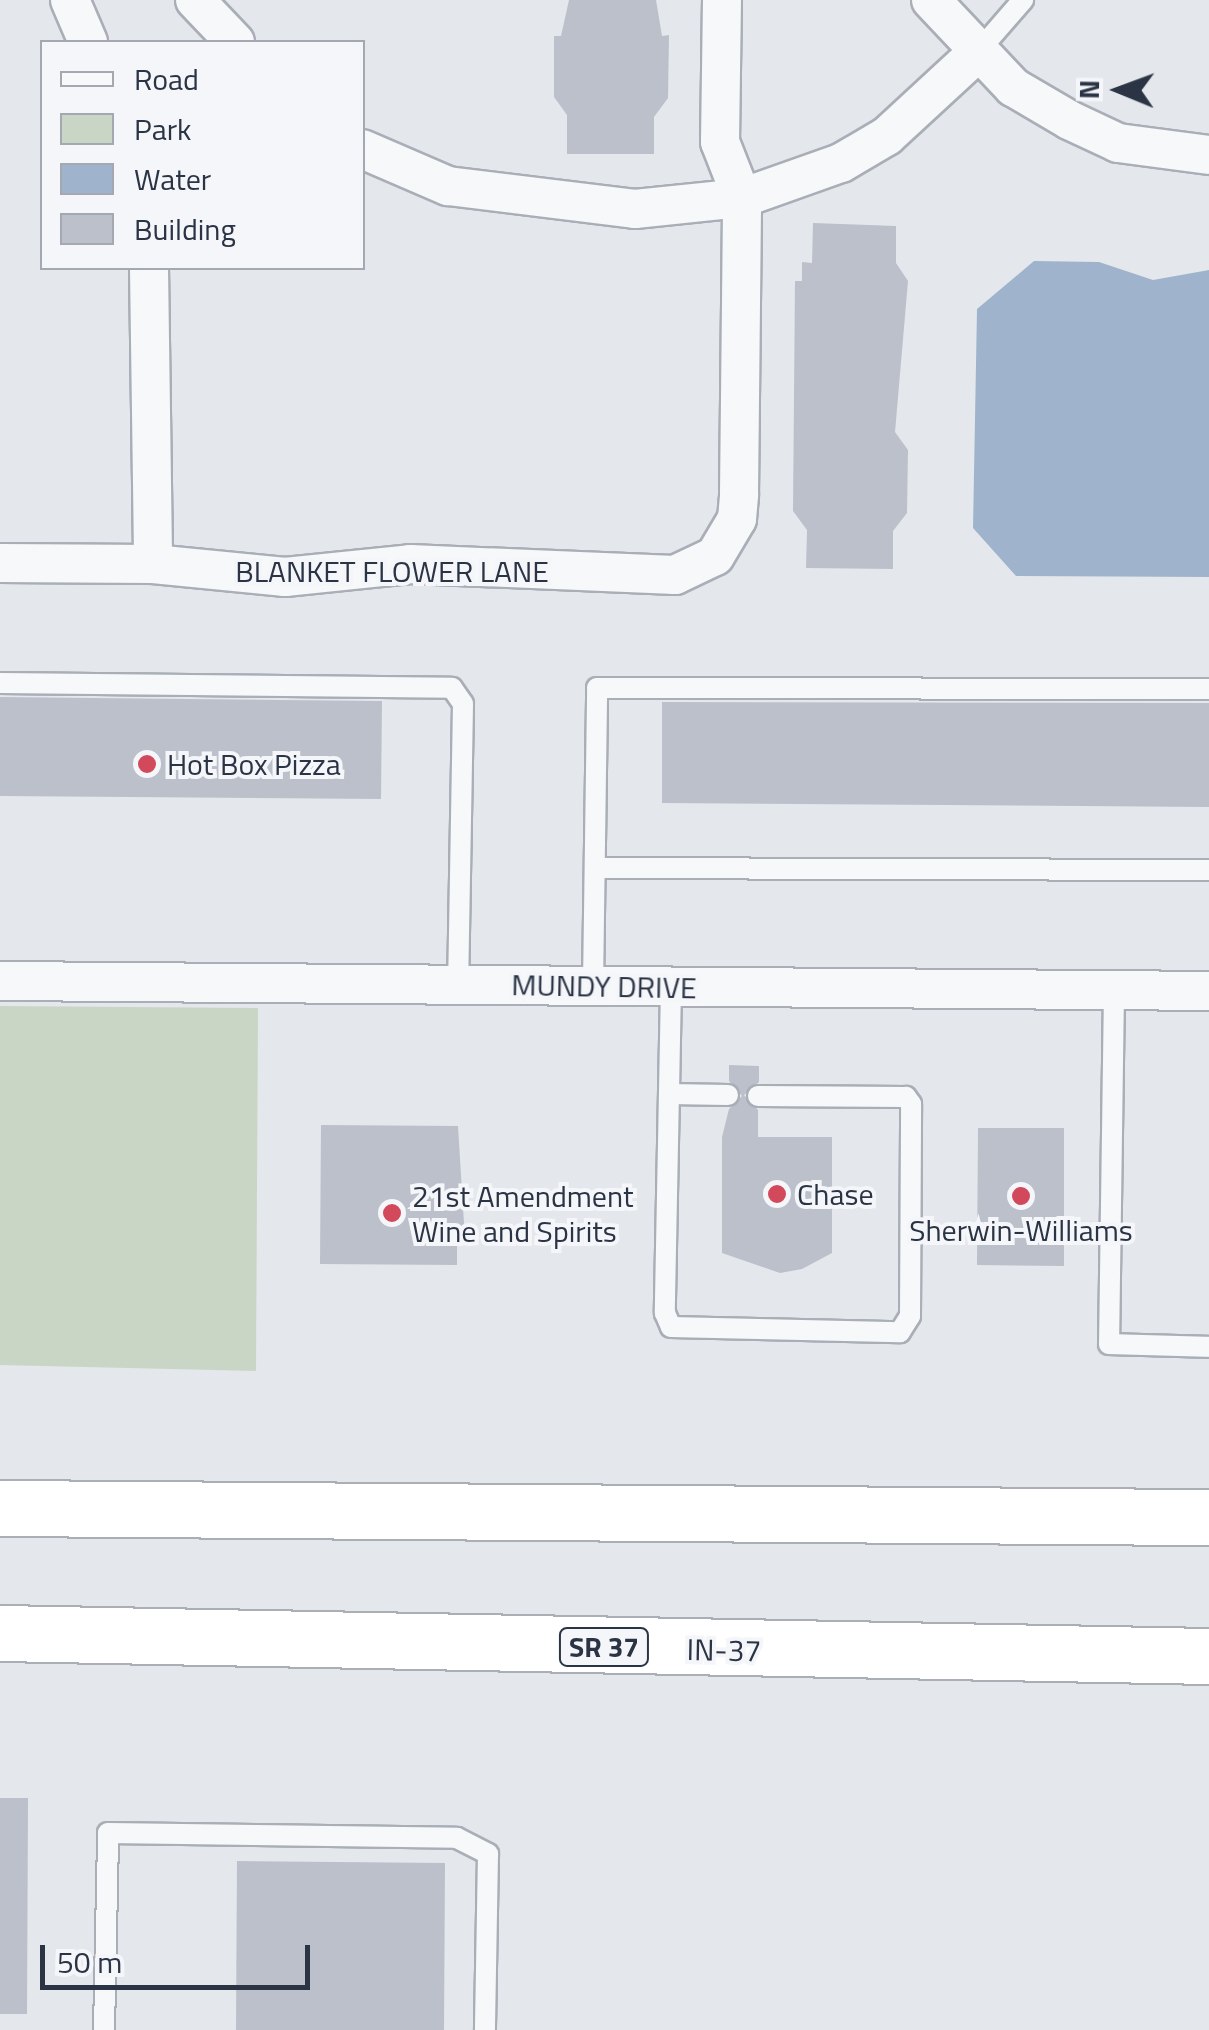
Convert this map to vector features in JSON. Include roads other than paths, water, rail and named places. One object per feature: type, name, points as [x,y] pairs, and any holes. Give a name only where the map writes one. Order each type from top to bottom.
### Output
[{"type":"highway","points":[[752,1514],[963,1481],[1209,1481]]},
{"type":"highway","points":[[0,1508],[1209,1517]]},
{"type":"highway","name":"IN-37","points":[[0,1634],[984,1656],[1209,1656]]},
{"type":"highway","points":[[984,1656],[1209,1681]]},
{"type":"street","points":[[70,0],[87,40]]},
{"type":"street","points":[[194,0],[233,40]]},
{"type":"street","points":[[722,0],[720,142],[742,198]]},
{"type":"street","points":[[932,0],[976,54],[1014,87],[1118,142],[1209,155]]},
{"type":"street","points":[[365,150],[448,186],[635,209],[742,198],[841,163],[887,136],[976,54]]},
{"type":"street","name":"BLANKET FLOWER LANE","points":[[0,563],[153,564],[285,577],[410,564],[676,575],[698,569],[736,519],[742,198]]},
{"type":"street","points":[[150,270],[153,564]]},
{"type":"street","name":"MUNDY DRIVE","points":[[0,981],[1209,991]]},
{"type":"lane","points":[[976,54],[1023,0]]},
{"type":"lane","points":[[0,682],[452,688],[463,704],[458,985]]},
{"type":"lane","points":[[593,986],[594,694],[605,685],[1209,689]]},
{"type":"lane","points":[[594,868],[1209,870]]},
{"type":"lane","points":[[671,987],[665,1312],[680,1331],[900,1332],[907,1325],[911,1104],[906,1097],[758,1096]]},
{"type":"lane","points":[[1114,990],[1109,1344],[1209,1346]]},
{"type":"lane","points":[[669,1094],[728,1096]]},
{"type":"lane","points":[[104,2030],[108,1833],[458,1838],[488,1854],[485,2030]]},
{"type":"water","points":[[1034,261],[1099,262],[1153,280],[1209,270],[1209,577],[1016,576],[973,528],[977,309]]},
{"type":"place","name":"Hot Box Pizza","points":[[147,764]]},
{"type":"place","name":"Chase","points":[[777,1194]]},
{"type":"place","name":"Sherwin-Williams","points":[[1021,1196]]},
{"type":"place","name":"21st Amendment Wine and Spirits","points":[[392,1213]]}]
